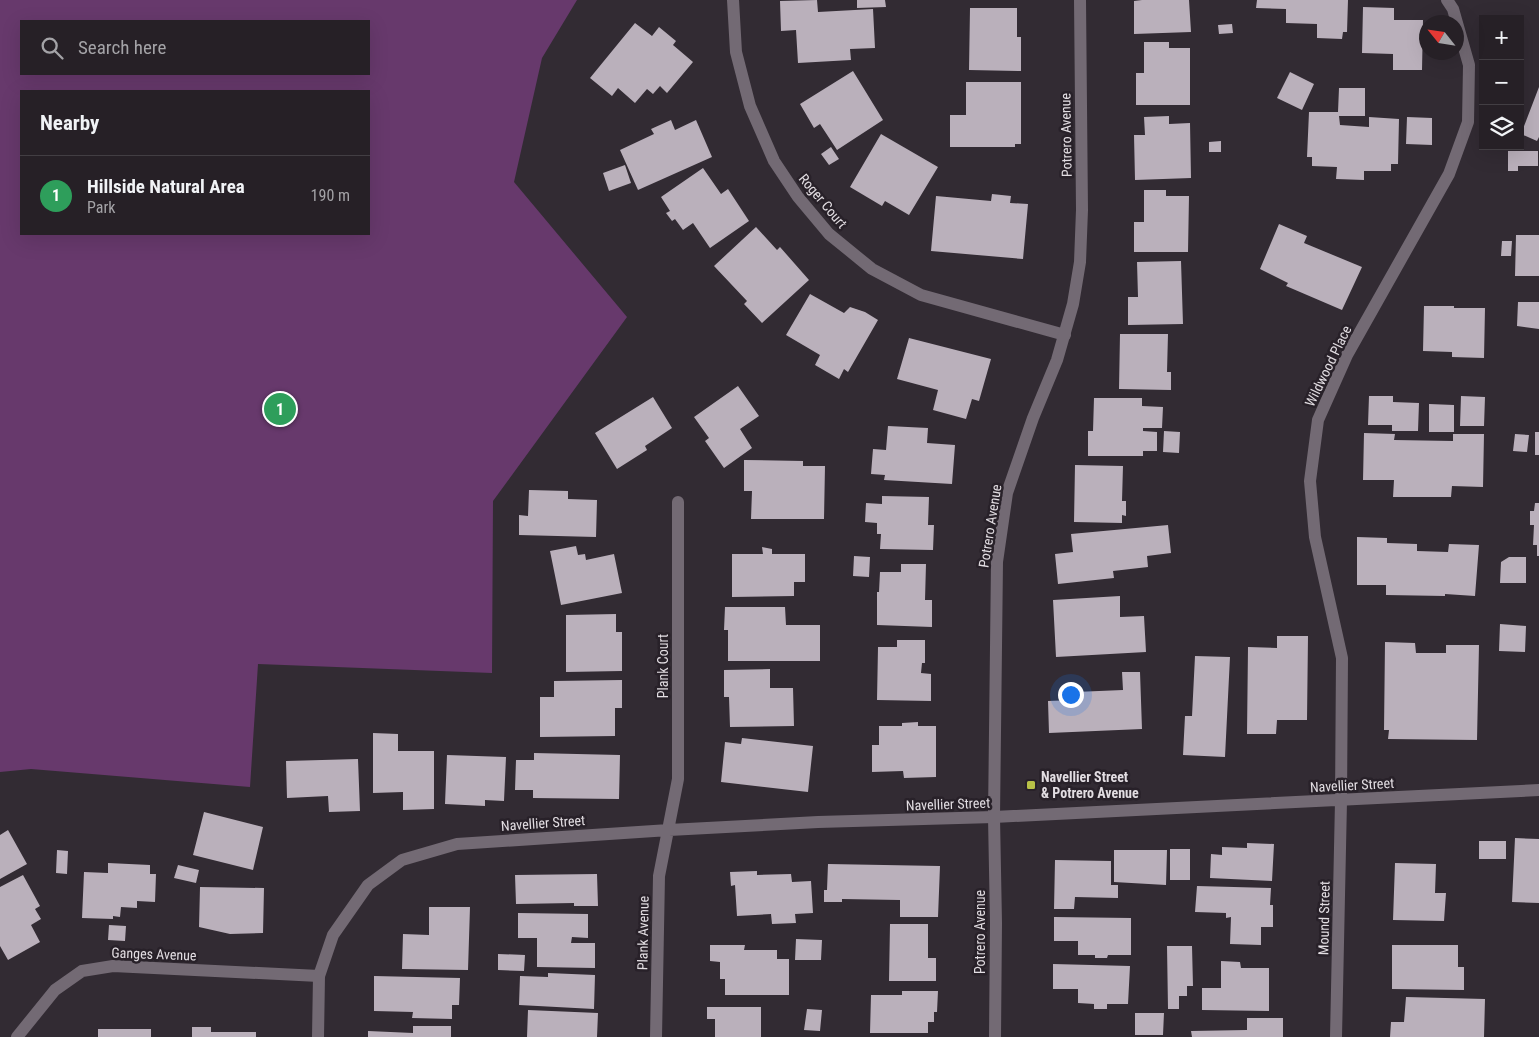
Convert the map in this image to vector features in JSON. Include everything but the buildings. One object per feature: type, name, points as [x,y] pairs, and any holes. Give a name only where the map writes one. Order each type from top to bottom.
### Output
[{"type":"street","name":"Roger Court","points":[[734,0],[736,52],[750,106],[774,161],[798,198],[829,234],[872,269],[921,295],[1065,335]]},
{"type":"street","name":"Potrero Avenue","points":[[995,1037],[996,923],[994,817],[997,562],[1007,493],[1033,418],[1057,360],[1074,304],[1082,219],[1080,0]]},
{"type":"street","name":"Wildwood Place","points":[[1341,801],[1342,658],[1315,537],[1310,481],[1318,420],[1347,355],[1449,174],[1468,122],[1470,65],[1453,9],[1447,0]]},
{"type":"street","name":"Plank Court","points":[[669,830],[678,779],[678,502]]},
{"type":"street","name":"Navellier Street","points":[[318,1037],[319,976],[333,935],[368,885],[402,860],[457,844],[818,822],[994,817],[1539,790]]},
{"type":"street","name":"Mound Street","points":[[1336,1037],[1341,801]]},
{"type":"street","name":"Plank Avenue","points":[[656,1037],[659,876],[669,830]]},
{"type":"street","name":"Ganges Avenue","points":[[17,1037],[55,990],[82,971],[113,966],[319,976]]},
{"type":"shaded area","points":[[0,0],[577,0],[542,58],[514,182],[627,317],[493,501],[492,673],[258,664],[250,787],[31,769],[0,772]]},
{"type":"place","name":"Hillside Natural Area","points":[[280,409]]},
{"type":"place","name":"Navellier Street & Potrero Avenue","points":[[1031,785]]}]
